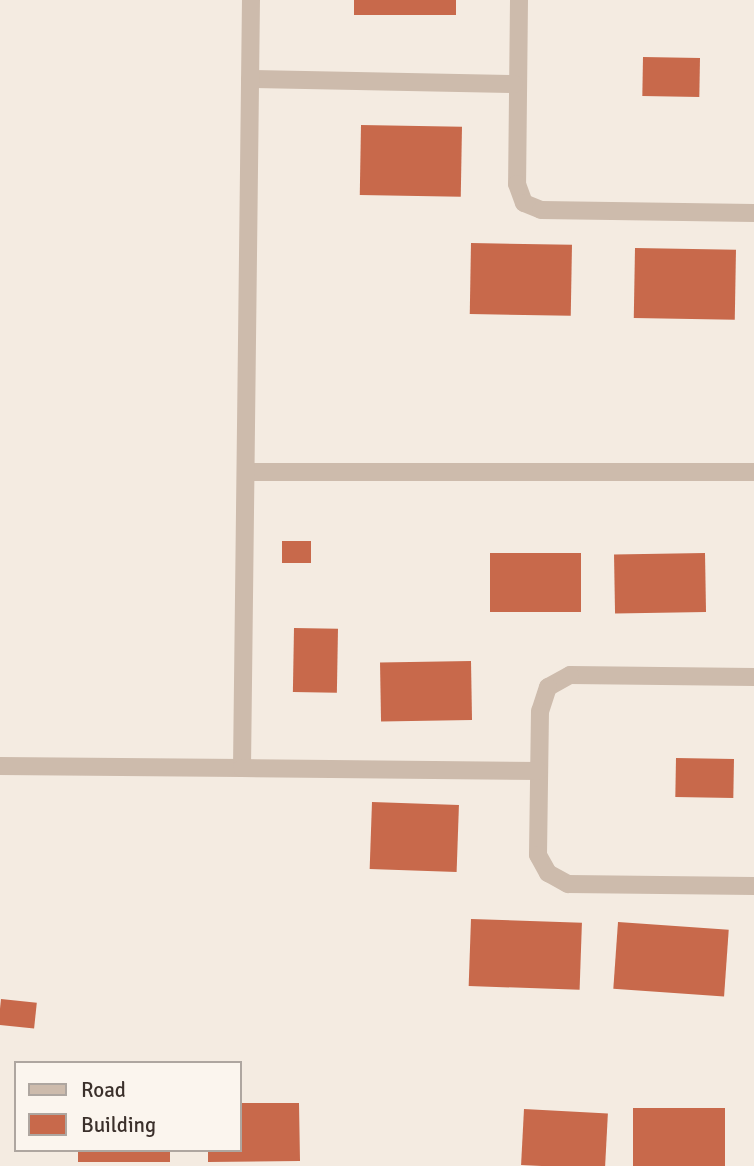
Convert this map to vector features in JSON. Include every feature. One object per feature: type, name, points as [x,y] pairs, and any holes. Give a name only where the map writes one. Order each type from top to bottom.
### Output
[{"type":"street","points":[[242,768],[251,0]]},
{"type":"street","points":[[519,0],[514,84],[517,184],[524,202],[541,210],[754,213]]},
{"type":"street","points":[[250,79],[514,84]]},
{"type":"street","points":[[247,472],[754,472]]},
{"type":"street","points":[[754,677],[570,675],[548,687],[540,711],[538,855],[548,873],[568,884],[754,886]]},
{"type":"street","points":[[0,766],[540,771]]},
{"type":"building","points":[[354,0],[456,0],[456,15],[354,15]]},
{"type":"building","points":[[643,57],[700,58],[699,97],[642,96]]},
{"type":"building","points":[[361,125],[462,127],[461,197],[360,195]]},
{"type":"building","points":[[471,243],[572,245],[571,316],[470,314]]},
{"type":"building","points":[[635,248],[736,250],[735,320],[634,318]]},
{"type":"building","points":[[282,541],[311,541],[311,563],[282,563]]},
{"type":"building","points":[[490,553],[581,553],[581,612],[490,612]]},
{"type":"building","points":[[705,553],[706,612],[615,614],[614,555]]},
{"type":"building","points":[[294,628],[338,629],[337,693],[293,692]]},
{"type":"building","points":[[471,661],[472,720],[381,722],[380,663]]},
{"type":"building","points":[[676,758],[734,759],[733,798],[675,797]]},
{"type":"building","points":[[372,802],[459,805],[457,872],[370,869]]},
{"type":"building","points":[[471,919],[582,923],[580,990],[469,986]]},
{"type":"building","points":[[618,922],[729,930],[724,997],[613,989]]},
{"type":"building","points":[[1,999],[37,1003],[34,1029],[0,1025]]},
{"type":"building","points":[[242,1103],[299,1103],[300,1161],[208,1162],[208,1152],[242,1152]]},
{"type":"building","points":[[633,1108],[725,1108],[725,1166],[633,1166]]},
{"type":"building","points":[[524,1109],[608,1113],[605,1166],[521,1165]]},
{"type":"building","points":[[78,1152],[170,1152],[170,1162],[78,1162]]}]
